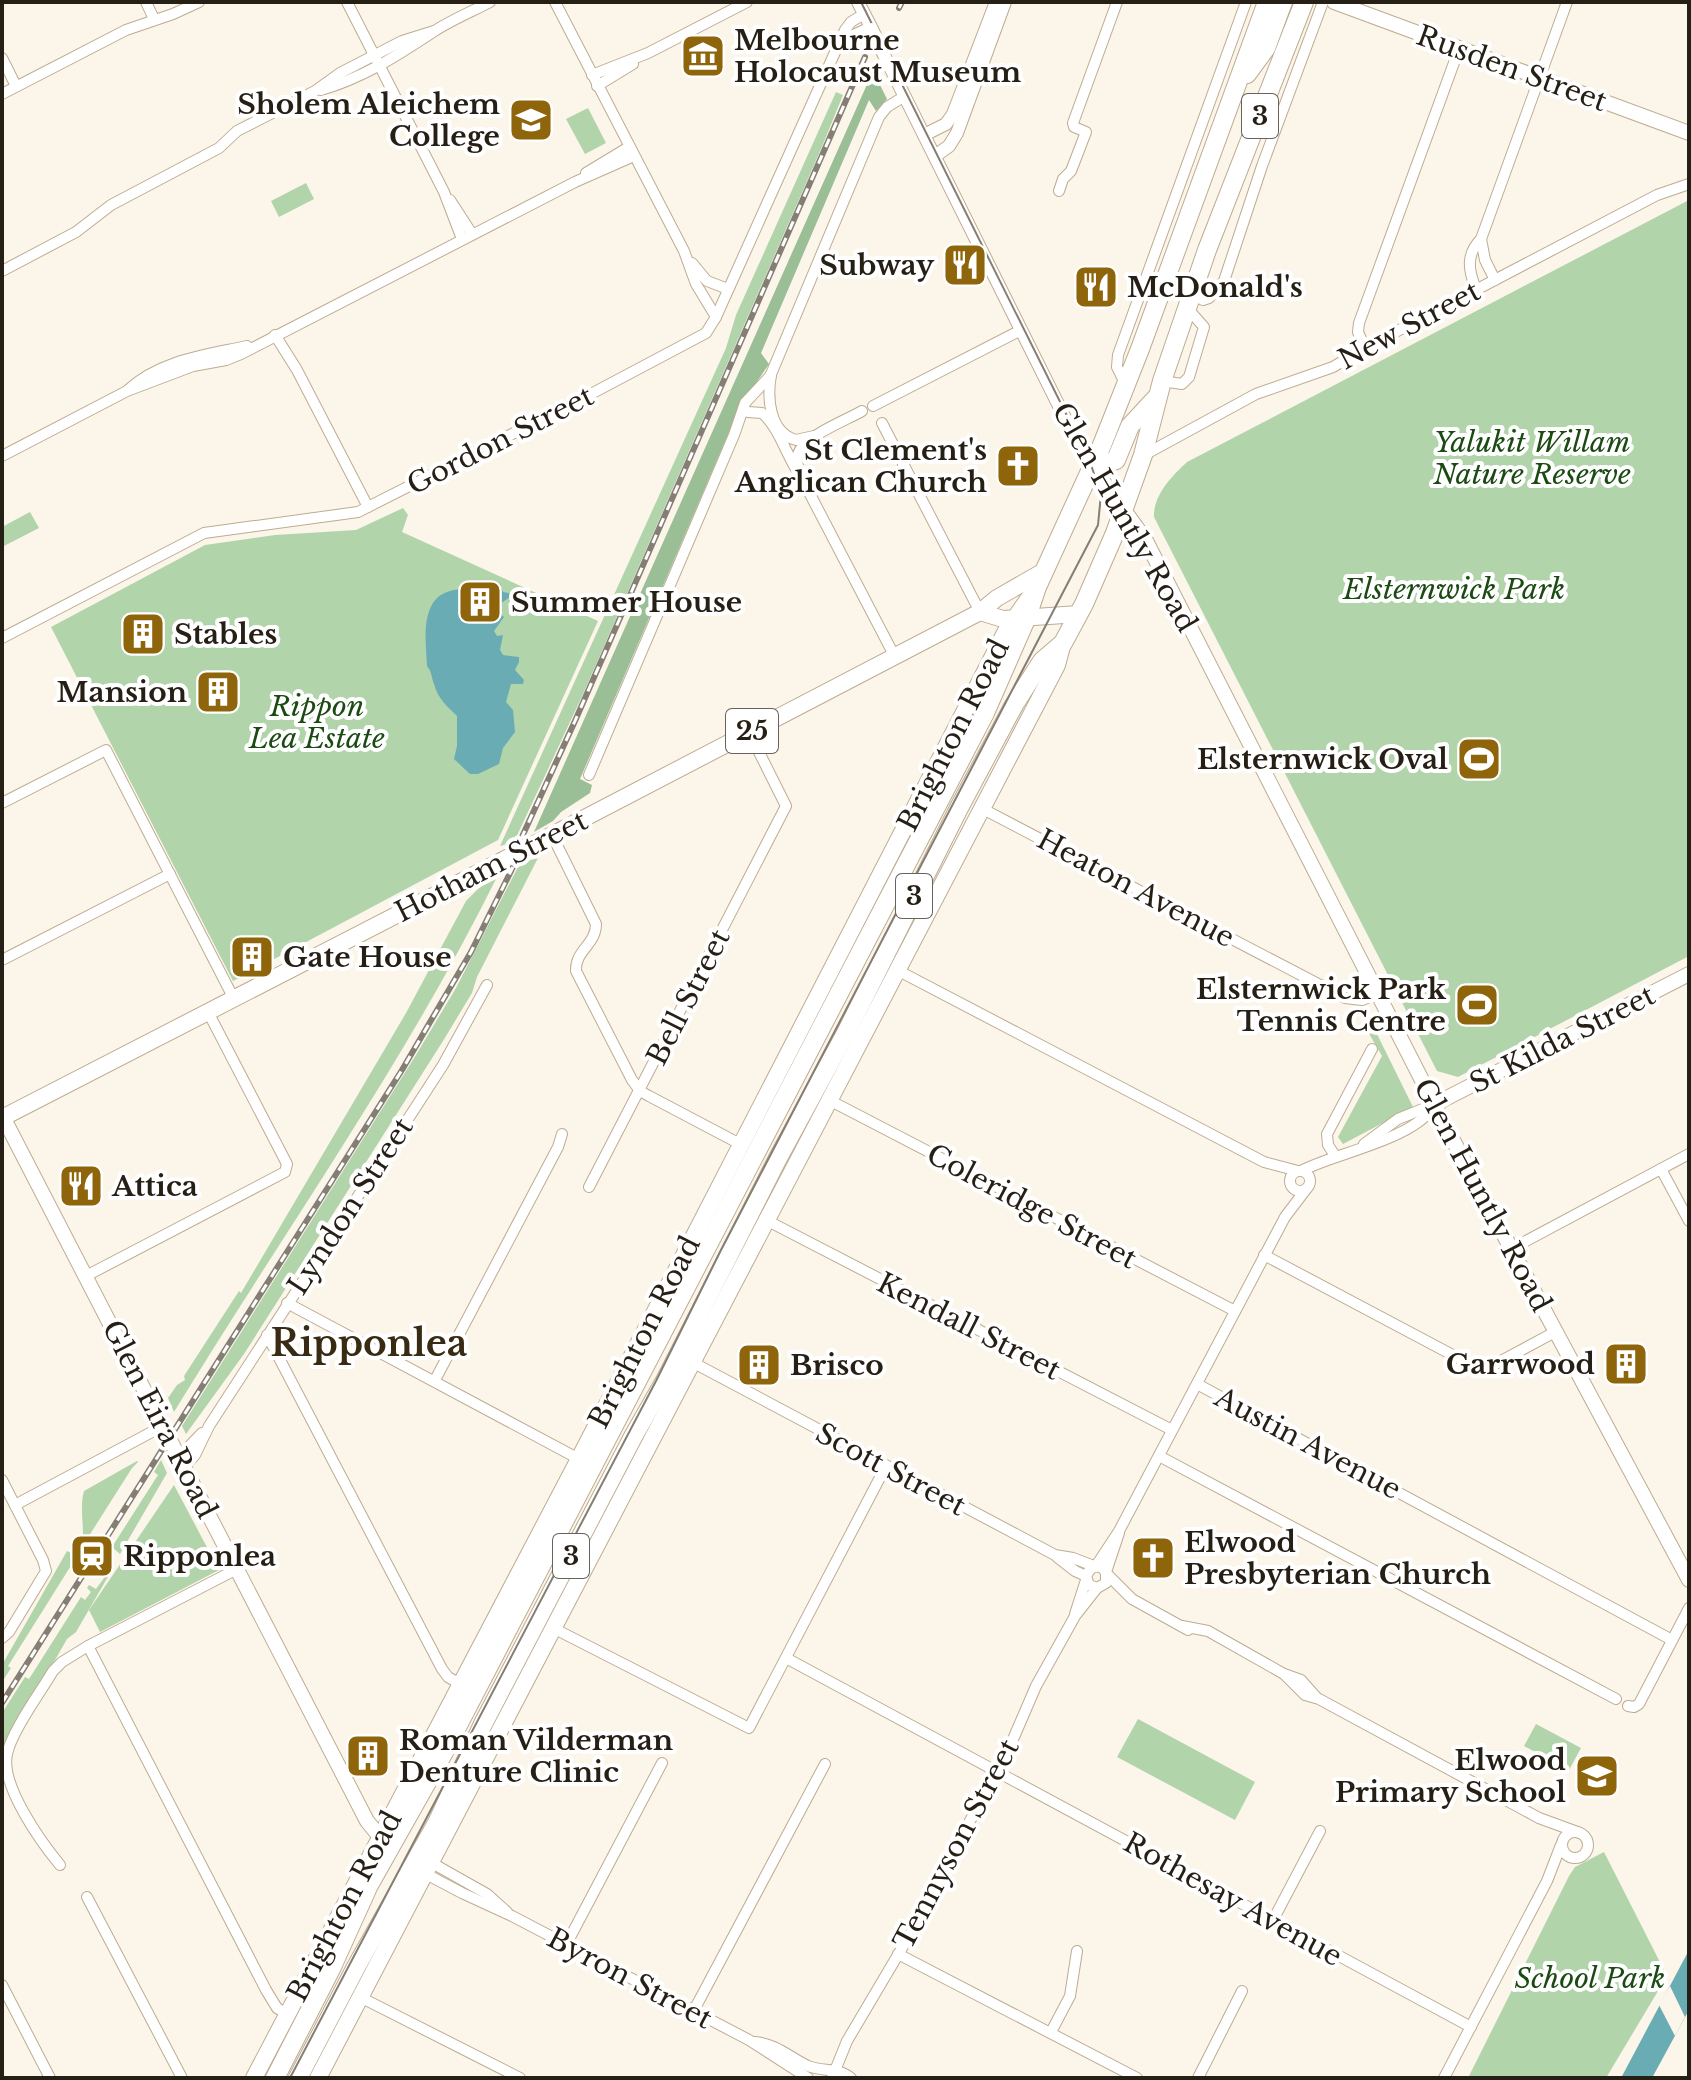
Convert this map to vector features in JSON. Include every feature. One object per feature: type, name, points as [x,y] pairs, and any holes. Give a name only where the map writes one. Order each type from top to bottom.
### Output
[{"type":"highway","name":"3","points":[[1092,467],[1126,383],[1144,310],[1238,85],[1267,2]]},
{"type":"highway","points":[[1238,85],[1266,48],[1283,2]]},
{"type":"highway","name":"3","points":[[1124,508],[1143,455],[1160,389],[1214,230],[1304,2]]},
{"type":"highway","points":[[1092,467],[1116,460],[1130,426],[1160,389]]},
{"type":"highway","name":"Brighton Road","points":[[275,2078],[301,2028],[385,1842],[444,1752],[985,713],[1020,618],[1092,467]]},
{"type":"highway","name":"Brighton Road","points":[[298,2078],[356,1967],[423,1865],[493,1704],[666,1379],[725,1259],[846,1033],[1014,705],[1042,661],[1063,643],[1079,614],[1124,508]]},
{"type":"highway","points":[[895,888],[913,899]]},
{"type":"highway","points":[[707,1249],[725,1259]]},
{"type":"highway","points":[[557,1536],[576,1546]]},
{"type":"highway","name":"Glen Eira Road","points":[[385,1842],[423,1865]]},
{"type":"main road","name":"Rusden Street","points":[[1334,2],[1689,133]]},
{"type":"main road","name":"Glen Huntly Road","points":[[1092,467],[1145,539],[1377,994],[1689,1580]]},
{"type":"main road","name":"Hotham Street","points":[[2,1117],[895,657],[980,612],[997,598],[1040,579]]},
{"type":"main road","points":[[980,612],[995,618],[1079,614]]},
{"type":"main road","name":"Brighton Road","points":[[254,2078],[385,1842],[460,1684],[819,995],[1020,618]]},
{"type":"main road","name":"Brighton Road","points":[[318,2078],[423,1865],[630,1481],[1054,670],[1063,643]]},
{"type":"main road","points":[[913,899],[917,901],[915,934]]},
{"type":"main road","name":"St Kilda Street","points":[[1435,1104],[1689,974]]},
{"type":"main road","points":[[819,995],[846,981]]},
{"type":"main road","name":"Glen Eira Road","points":[[2,1117],[367,1821],[385,1842]]},
{"type":"main road","points":[[778,1158],[810,1137]]},
{"type":"main road","points":[[705,1214],[707,1249]]},
{"type":"main road","points":[[722,1304],[725,1259]]},
{"type":"main road","points":[[597,1504],[630,1481]]},
{"type":"main road","points":[[576,1546],[580,1575]]},
{"type":"main road","points":[[493,1704],[523,1683]]},
{"type":"main road","points":[[270,2048],[301,2028]]},
{"type":"street","points":[[146,2],[154,19]]},
{"type":"street","points":[[2,94],[126,30],[199,2]]},
{"type":"street","points":[[347,2],[467,237]]},
{"type":"street","points":[[2,271],[76,232],[111,205],[219,148],[237,131],[315,91],[340,73],[407,51],[434,31],[490,2]]},
{"type":"street","points":[[555,2],[684,251],[696,284],[716,317]]},
{"type":"street","points":[[597,86],[648,53],[747,2]]},
{"type":"street","points":[[987,39],[996,2]]},
{"type":"street","points":[[935,156],[954,139],[987,39],[1005,2]]},
{"type":"street","points":[[1059,191],[1063,179],[1071,171],[1086,132],[1074,127],[1073,123],[1117,2]]},
{"type":"street","points":[[1126,383],[1116,362],[1144,310],[1246,2]]},
{"type":"street","points":[[1190,302],[1209,298],[1224,281],[1262,166],[1323,2]]},
{"type":"street","points":[[1476,289],[1469,258],[1481,239],[1567,2]]},
{"type":"street","name":"Glen Huntly Road","points":[[861,8],[1092,467]]},
{"type":"street","name":"Gordon Street","points":[[2,638],[204,533],[351,514],[368,507],[709,330],[848,25],[861,8]]},
{"type":"street","name":"Gordon Street","points":[[837,51],[853,35],[871,28]]},
{"type":"street","points":[[1365,348],[1358,332],[1359,323],[1459,49]]},
{"type":"street","points":[[592,75],[648,53]]},
{"type":"street","points":[[2,58],[16,86]]},
{"type":"street","points":[[589,775],[738,426],[771,375],[879,117],[887,107],[905,96]]},
{"type":"street","points":[[924,135],[947,123],[966,96]]},
{"type":"street","points":[[2,456],[127,391],[193,366],[226,360],[631,151]]},
{"type":"street","name":"New Street","points":[[1674,189],[1689,177]]},
{"type":"street","name":"New Street","points":[[1143,455],[1265,390],[1333,367],[1657,195],[1689,184]]},
{"type":"street","points":[[1481,239],[1485,260],[1495,280]]},
{"type":"street","points":[[684,251],[707,281],[728,289]]},
{"type":"street","points":[[771,375],[768,401],[784,435],[797,440],[816,435],[1021,330]]},
{"type":"street","points":[[278,334],[368,507]]},
{"type":"street","points":[[738,426],[745,403],[771,375]]},
{"type":"street","points":[[748,412],[762,413],[767,417],[895,657]]},
{"type":"street","points":[[882,423],[980,612]]},
{"type":"street","points":[[800,475],[798,452],[816,435]]},
{"type":"street","name":"Bell Street","points":[[589,1187],[786,806],[749,732]]},
{"type":"street","points":[[2,803],[106,750],[234,999]]},
{"type":"street","name":"Heaton Avenue","points":[[981,808],[1345,998],[1362,1000],[1377,994]]},
{"type":"street","points":[[552,835],[595,922],[595,935],[578,957],[576,971],[629,1075],[640,1091],[742,1145]]},
{"type":"street","points":[[2,960],[170,874]]},
{"type":"street","points":[[897,970],[1264,1162],[1298,1191],[1308,1184]]},
{"type":"street","name":"Lyndon Street","points":[[182,1462],[209,1426],[443,1065],[487,985]]},
{"type":"street","points":[[86,1276],[281,1176],[287,1169],[208,1012]]},
{"type":"street","points":[[1336,1157],[1328,1145],[1328,1132],[1372,1049]]},
{"type":"street","name":"Coleridge Street","points":[[829,1100],[1235,1311]]},
{"type":"street","name":"St Kilda Street","points":[[1336,1157],[1381,1142],[1424,1119],[1435,1104]]},
{"type":"street","points":[[435,1380],[558,1147],[562,1134]]},
{"type":"street","points":[[1511,1249],[1689,1154]]},
{"type":"street","points":[[1285,1217],[1292,1175],[1321,1160],[1336,1157]]},
{"type":"street","points":[[1075,1616],[1086,1578],[1101,1570],[1285,1217],[1315,1172],[1336,1157]]},
{"type":"street","points":[[1264,1162],[1307,1174],[1308,1184]]},
{"type":"street","points":[[1661,1169],[1689,1221]]},
{"type":"street","name":"Kendall Street","points":[[766,1220],[1172,1430]]},
{"type":"street","points":[[1264,1255],[1479,1369],[1488,1368],[1555,1332]]},
{"type":"street","points":[[287,1303],[579,1459]]},
{"type":"street","points":[[267,1335],[442,1669],[460,1684]]},
{"type":"street","name":"Scott Street","points":[[692,1362],[1055,1555],[1073,1558],[1101,1570]]},
{"type":"street","name":"Austin Avenue","points":[[1197,1384],[1672,1640]]},
{"type":"street","points":[[15,1505],[163,1426]]},
{"type":"street","points":[[1159,1456],[1616,1699]]},
{"type":"street","points":[[553,1628],[749,1728],[886,1466]]},
{"type":"street","points":[[2,1480],[46,1571],[9,1632],[2,1638]]},
{"type":"street","points":[[1055,1555],[1098,1588],[1132,1599],[1194,1634],[1220,1639],[1301,1680],[1319,1699],[1539,1818],[1580,1833],[1587,1840],[1587,1850],[1580,1857],[1562,1863],[1547,1881]]},
{"type":"street","points":[[60,1865],[42,1844],[16,1795],[6,1768],[11,1743],[57,1666],[88,1646],[237,1569]]},
{"type":"street","points":[[1075,1616],[1098,1588],[1106,1583],[1101,1570]]},
{"type":"street","points":[[1101,1570],[1132,1599]]},
{"type":"street","points":[[1628,1706],[1639,1704],[1689,1608]]},
{"type":"street","name":"Tennyson Street","points":[[834,2074],[847,2041],[898,1954],[997,1770],[1036,1686],[1075,1616]]},
{"type":"street","points":[[88,1646],[266,1990],[277,2008],[287,2014]]},
{"type":"street","name":"Rothesay Avenue","points":[[786,1658],[1471,2027]]},
{"type":"street","points":[[566,1945],[662,1763]]},
{"type":"street","points":[[693,2012],[825,1764]]},
{"type":"street","points":[[1539,1818],[1556,1832],[1565,1854],[1574,1858]]},
{"type":"street","points":[[1272,1922],[1320,1831]]},
{"type":"street","points":[[1444,2078],[1547,1881],[1561,1844],[1567,1834],[1580,1833]]},
{"type":"street","name":"Byron Street","points":[[423,1865],[487,1894],[512,1916],[693,2012],[749,2040],[777,2047],[808,2078]]},
{"type":"street","points":[[87,1897],[182,2078]]},
{"type":"street","points":[[1051,2032],[1070,1996],[1077,1951]]},
{"type":"street","points":[[898,1954],[1137,2078]]},
{"type":"street","points":[[2,1985],[50,2078]]},
{"type":"street","points":[[1198,2078],[1242,1991]]},
{"type":"street","points":[[360,1997],[520,2078]]},
{"type":"street","name":"Byron Street","points":[[797,2070],[813,2067],[851,2078]]},
{"type":"green space","points":[[873,71],[887,99],[876,111],[869,100],[761,353],[769,364],[743,402],[732,425],[580,779],[592,785],[590,793],[534,832]]},
{"type":"green space","points":[[836,92],[843,95],[821,149],[584,692],[514,842],[500,846],[726,348],[736,315]]},
{"type":"green space","points":[[588,108],[606,143],[585,154],[566,119]]},
{"type":"green space","points":[[306,183],[314,199],[279,217],[271,201]]},
{"type":"green space","name":"Elsternwick Park","points":[[1689,200],[1689,956],[1458,1077],[1437,1071],[1154,517],[1157,501],[1164,486],[1187,462]]},
{"type":"green space","name":"Rippon Lea Estate","points":[[403,508],[408,515],[402,532],[598,621],[498,840],[233,981],[51,627],[205,545],[275,535],[356,530]]},
{"type":"green space","points":[[30,512],[39,528],[4,546],[2,527]]},
{"type":"green space","points":[[538,858],[477,977],[472,993],[443,1041],[244,1354],[186,1434],[182,1426],[456,988],[520,863]]},
{"type":"green space","points":[[498,875],[462,945],[383,1080],[174,1412],[168,1398],[185,1380],[184,1376],[239,1291],[241,1293],[406,1013],[466,901],[484,883]]},
{"type":"green space","points":[[1372,1024],[1413,1107],[1343,1144],[1338,1137],[1382,1056],[1368,1032]]},
{"type":"green space","points":[[161,1460],[167,1473],[120,1554],[112,1547],[158,1475],[154,1472]]},
{"type":"green space","points":[[137,1461],[87,1539],[83,1534],[84,1491]]},
{"type":"green space","points":[[174,1485],[219,1570],[100,1632],[89,1610]]},
{"type":"green space","points":[[67,1551],[77,1556],[8,1666],[11,1668],[2,1682],[2,1665]]},
{"type":"green space","points":[[107,1574],[76,1632],[67,1639],[2,1753],[2,1713],[25,1677],[29,1679],[81,1597],[85,1600],[91,1592],[87,1588],[89,1585],[96,1589]]},
{"type":"green space","points":[[1138,1719],[1255,1782],[1235,1820],[1117,1757]]},
{"type":"green space","points":[[1536,1724],[1581,1748],[1569,1770],[1524,1746]]},
{"type":"green space","name":"School Park","points":[[1604,1852],[1667,1976],[1606,2078],[1468,2078],[1569,1876],[1575,1867]]},
{"type":"water","points":[[492,581],[500,584],[503,592],[515,594],[501,603],[500,614],[504,617],[494,631],[497,636],[503,635],[500,650],[503,655],[519,657],[515,670],[524,680],[523,684],[511,684],[506,702],[513,710],[515,732],[503,748],[499,764],[478,774],[470,774],[454,759],[457,716],[438,694],[427,666],[426,622],[433,603],[440,596],[454,590],[488,590]]},
{"type":"water","points":[[1689,1950],[1689,2010],[1652,2078],[1621,2078]]},
{"type":"pier","points":[[1670,1986],[1685,2017],[1675,2036],[1659,2005]]},
{"type":"tram line","points":[[290,2078],[656,1381],[1098,525],[1101,494],[1090,462],[861,2]]},
{"type":"railway","points":[[899,8],[902,2]]},
{"type":"railway","points":[[521,839],[865,57]]},
{"type":"railway","points":[[2,1703],[402,1070],[471,952],[513,867]]},
{"type":"place","name":"Melbourne Holocaust Museum","points":[[703,56]]},
{"type":"place","name":"Sholem Aleichem College","points":[[531,120]]},
{"type":"place","name":"Subway","points":[[965,265]]},
{"type":"place","name":"McDonald's","points":[[1096,287]]},
{"type":"place","name":"St Clement's Anglican Church","points":[[1018,466]]},
{"type":"place","name":"Summer House","points":[[480,602]]},
{"type":"place","name":"Stables","points":[[143,634]]},
{"type":"place","name":"Mansion","points":[[218,692]]},
{"type":"place","name":"Elsternwick Oval","points":[[1479,759]]},
{"type":"place","name":"Gate House","points":[[252,957]]},
{"type":"place","name":"Elsternwick Park Tennis Centre","points":[[1477,1005]]},
{"type":"place","name":"Attica","points":[[81,1186]]},
{"type":"place","name":"Garrwood","points":[[1626,1364]]},
{"type":"place","name":"Brisco","points":[[759,1365]]},
{"type":"place","name":"Ripponlea","points":[[92,1556]]},
{"type":"place","name":"Elwood Presbyterian Church","points":[[1153,1558]]},
{"type":"place","name":"Roman Vilderman Denture Clinic","points":[[368,1756]]},
{"type":"place","name":"Elwood Primary School","points":[[1597,1776]]},
{"type":"district","name":"Ripponlea","points":[[369,1343]]},
{"type":"park label","name":"Yalukit Willam Nature Reserve","points":[[1532,458]]}]
